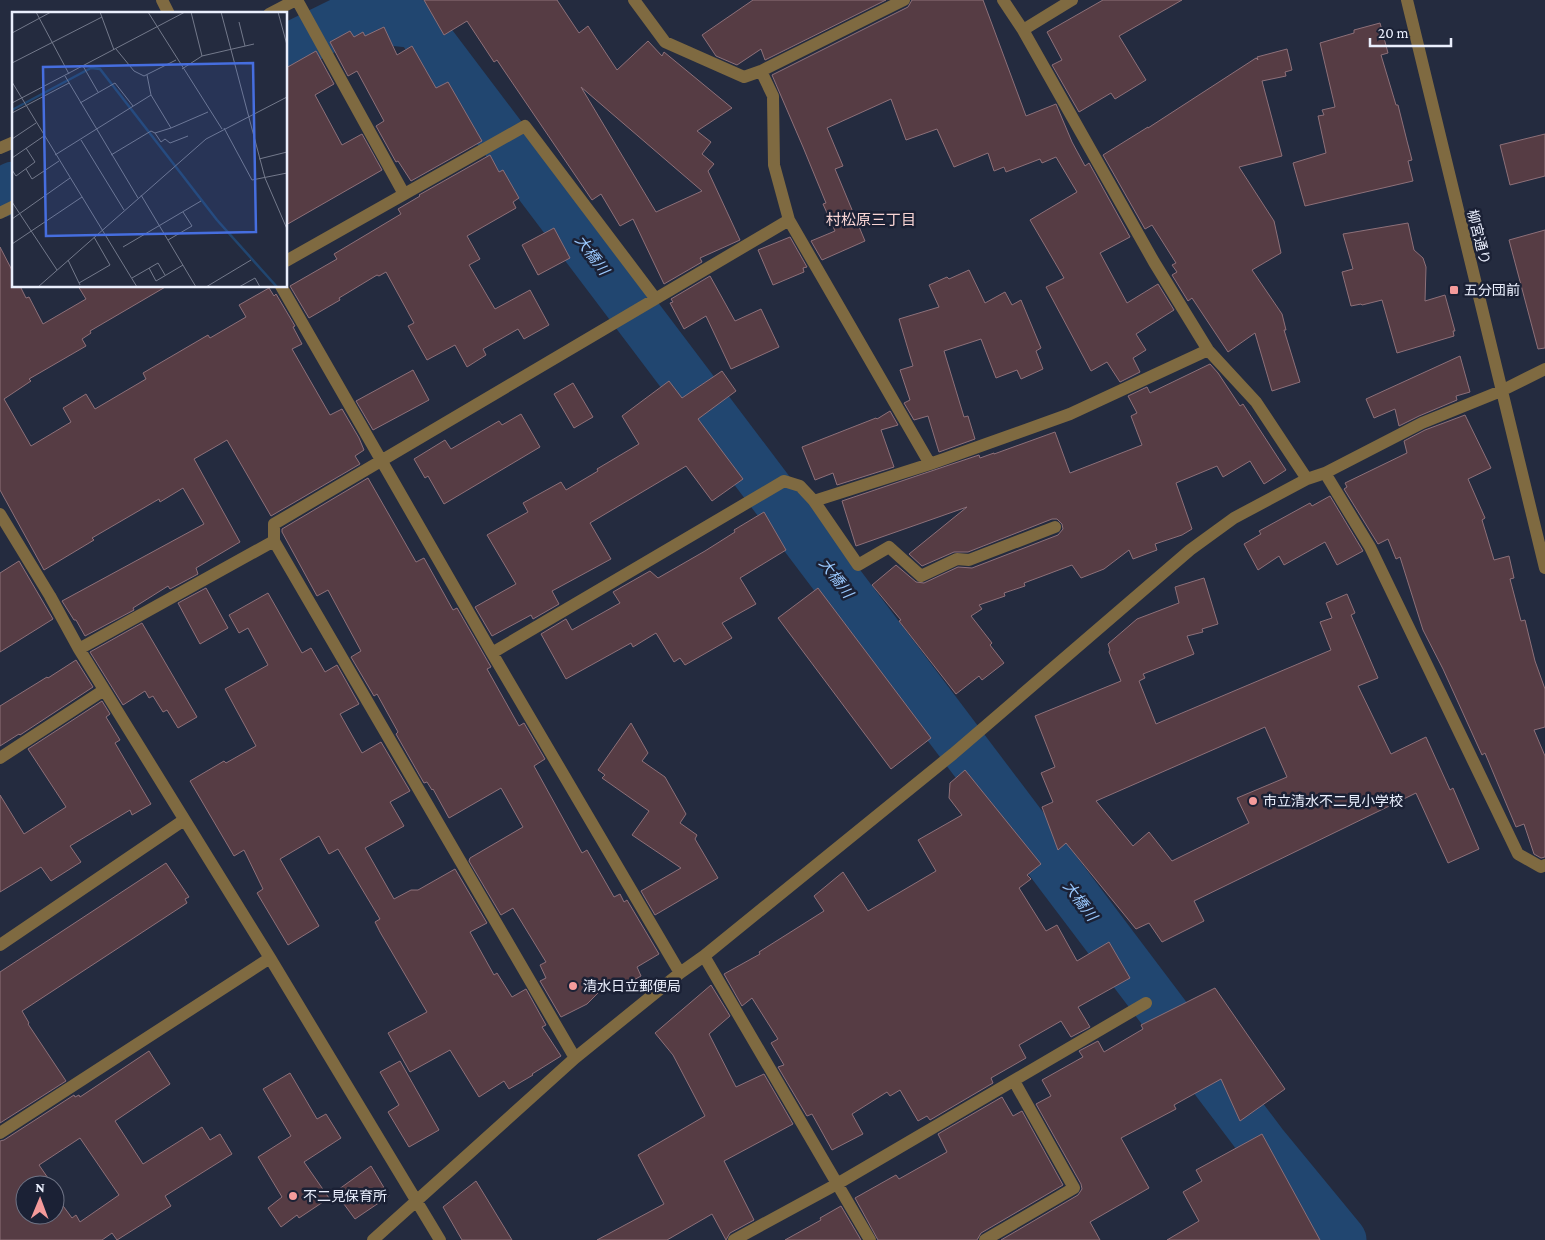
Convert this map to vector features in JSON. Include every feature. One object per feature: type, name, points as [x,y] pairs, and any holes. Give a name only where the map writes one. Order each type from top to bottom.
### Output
[{"type":"street","points":[[162,0],[168,12]]},
{"type":"street","points":[[273,12],[296,0],[404,194]]},
{"type":"street","points":[[634,0],[665,42],[744,77],[761,71],[904,0]]},
{"type":"street","points":[[1003,0],[1023,30],[1154,262],[1208,350],[1256,402],[1307,479]]},
{"type":"street","points":[[1023,30],[1072,0]]},
{"type":"street","name":"柳宮通り","points":[[1407,0],[1545,568]]},
{"type":"street","points":[[761,71],[773,96],[774,165],[788,220],[930,464]]},
{"type":"street","points":[[288,260],[526,126],[655,298]]},
{"type":"street","points":[[0,148],[12,143]]},
{"type":"street","points":[[0,213],[12,207]]},
{"type":"street","points":[[575,1058],[274,541],[274,524],[788,220]]},
{"type":"street","points":[[282,288],[492,653],[680,973]]},
{"type":"street","points":[[814,501],[930,464],[1070,414],[1208,350]]},
{"type":"street","points":[[373,1240],[575,1058],[953,754],[1190,550],[1234,518],[1307,479],[1325,473],[1422,422],[1501,391],[1545,369]]},
{"type":"street","points":[[1325,473],[1370,547],[1518,854],[1541,866],[1545,865]]},
{"type":"street","points":[[492,653],[784,481],[800,486],[814,501],[858,565],[889,547],[921,576],[957,559],[969,560],[1055,526]]},
{"type":"street","points":[[0,514],[50,596],[79,649],[270,958],[440,1240]]},
{"type":"street","points":[[79,649],[274,541]]},
{"type":"street","points":[[0,758],[104,690]]},
{"type":"street","points":[[0,945],[184,820]]},
{"type":"street","points":[[704,956],[870,1240]]},
{"type":"street","points":[[0,1133],[270,958]]},
{"type":"street","points":[[734,1240],[837,1184],[1146,1003]]},
{"type":"street","points":[[985,1240],[1074,1188],[1014,1081]]},
{"type":"building","points":[[424,0],[557,0],[579,33],[588,26],[617,70],[648,41],[662,56],[664,52],[732,108],[697,131],[711,142],[702,154],[714,164],[708,171],[740,240],[700,258],[702,262],[664,284],[633,219],[620,226],[601,194],[592,200],[497,60],[494,62],[467,21],[444,35]],"holes":[[[581,87],[702,191],[656,212]]]},
{"type":"building","points":[[753,0],[886,0],[765,60],[761,49],[737,65],[716,56],[702,35]]},
{"type":"building","points":[[912,0],[983,0],[1026,116],[1056,104],[1072,142],[1085,166],[1089,163],[1130,237],[1100,253],[1127,303],[1158,284],[1174,310],[1136,334],[1146,350],[1133,358],[1140,372],[1120,382],[1107,362],[1091,371],[1046,287],[1064,278],[1030,220],[1077,192],[1056,157],[1042,163],[1040,159],[1006,172],[1004,167],[994,171],[988,153],[954,167],[937,129],[906,140],[891,99],[827,128],[843,166],[835,169],[865,241],[822,260],[811,241],[835,231],[823,204],[826,203],[772,75],[908,7]]},
{"type":"building","points":[[1103,0],[1182,0],[1119,36],[1146,80],[1115,99],[1111,93],[1079,112],[1052,65],[1062,60],[1047,32]]},
{"type":"building","points":[[1380,23],[1388,53],[1381,55],[1396,105],[1398,105],[1412,160],[1408,161],[1413,181],[1305,206],[1293,163],[1326,153],[1318,116],[1324,115],[1322,110],[1335,107],[1320,43],[1354,33],[1354,30]]},
{"type":"building","points":[[384,27],[397,55],[412,46],[436,88],[448,82],[482,141],[411,181],[398,161],[396,162],[376,126],[384,121],[357,71],[348,76],[330,42],[350,31],[354,37],[363,32],[365,36]]},
{"type":"building","points":[[1287,49],[1292,70],[1285,72],[1286,76],[1262,81],[1282,156],[1239,167],[1274,221],[1281,253],[1252,270],[1282,314],[1286,330],[1284,330],[1300,382],[1272,391],[1255,333],[1228,352],[1192,298],[1188,301],[1172,275],[1177,272],[1172,265],[1176,263],[1152,225],[1145,229],[1103,155],[1256,58],[1258,60],[1257,57]]},
{"type":"building","points":[[316,51],[334,84],[315,95],[342,145],[362,134],[382,170],[288,224],[288,67]]},
{"type":"building","points":[[1545,134],[1545,176],[1510,185],[1500,145]]},
{"type":"building","points":[[490,155],[499,172],[503,170],[519,198],[513,202],[516,208],[467,236],[480,259],[469,265],[495,309],[530,290],[549,325],[524,339],[518,329],[483,349],[486,355],[467,367],[455,345],[427,360],[408,326],[414,323],[386,272],[379,276],[377,275],[309,318],[290,286],[337,259],[334,254],[401,214],[398,209],[419,195]]},
{"type":"building","points":[[1408,223],[1414,250],[1423,258],[1426,267],[1425,301],[1445,295],[1455,331],[1453,331],[1454,336],[1397,353],[1382,300],[1351,306],[1342,272],[1353,269],[1343,234]]},
{"type":"building","points":[[554,228],[570,258],[538,275],[522,245]]},
{"type":"building","points":[[1545,230],[1545,348],[1538,349],[1509,240]]},
{"type":"building","points":[[790,237],[807,267],[803,268],[804,272],[773,285],[758,250]]},
{"type":"building","points":[[0,247],[12,270],[12,288],[21,288],[26,298],[29,297],[43,324],[86,299],[79,288],[164,288],[90,331],[91,333],[82,339],[86,346],[29,379],[31,381],[4,399],[31,446],[71,422],[63,408],[86,394],[95,409],[146,379],[143,373],[208,335],[210,338],[246,317],[239,305],[269,288],[274,296],[276,294],[295,326],[293,327],[302,344],[292,349],[330,415],[342,409],[364,450],[355,456],[360,464],[271,516],[227,440],[194,459],[240,542],[196,568],[198,574],[170,589],[168,586],[133,608],[134,610],[85,636],[62,601],[204,524],[183,488],[160,502],[159,499],[92,538],[94,540],[44,570],[0,490]]},
{"type":"building","points":[[969,270],[985,303],[1005,292],[1012,305],[1021,300],[1041,348],[1036,351],[1043,369],[1021,379],[1017,370],[996,378],[981,339],[944,351],[964,417],[968,416],[975,439],[939,452],[928,416],[914,420],[904,403],[910,400],[900,370],[913,366],[899,319],[939,307],[929,285]]},
{"type":"building","points":[[710,276],[735,321],[761,309],[779,347],[731,369],[706,316],[684,329],[670,303],[673,302],[671,299]]},
{"type":"building","points":[[1460,356],[1470,392],[1456,396],[1457,400],[1399,426],[1395,409],[1374,418],[1366,399]]},
{"type":"building","points":[[1210,364],[1240,406],[1243,404],[1286,470],[1264,484],[1250,461],[1223,477],[1217,466],[1176,483],[1192,529],[1182,535],[1155,544],[1157,550],[1133,559],[1129,550],[1104,569],[1081,578],[1072,565],[1024,583],[1025,586],[1004,593],[1005,596],[979,605],[982,609],[971,616],[992,643],[990,645],[1004,663],[982,680],[979,676],[956,694],[899,621],[901,620],[872,585],[896,565],[916,582],[924,583],[958,567],[972,568],[1058,535],[1063,529],[1062,524],[1057,519],[1052,519],[968,552],[954,552],[922,566],[909,554],[967,507],[856,546],[842,501],[979,455],[980,458],[994,454],[1055,432],[1070,473],[1142,445],[1131,416],[1137,413],[1128,396],[1147,387],[1150,393]]},
{"type":"building","points":[[413,370],[429,400],[373,430],[356,401]]},
{"type":"building","points":[[722,371],[736,391],[698,419],[743,479],[712,501],[686,466],[590,523],[611,559],[552,591],[559,604],[533,619],[531,615],[492,636],[475,607],[516,584],[487,535],[528,512],[523,503],[561,482],[566,490],[639,444],[622,416],[669,381],[682,398]]},
{"type":"building","points":[[573,383],[593,417],[574,428],[554,394]]},
{"type":"building","points":[[890,411],[898,425],[881,430],[894,467],[837,485],[833,473],[815,480],[802,447],[877,419]]},
{"type":"building","points":[[521,414],[540,447],[444,504],[428,476],[425,478],[414,459],[445,440],[451,449],[499,421],[502,425]]},
{"type":"building","points":[[1465,415],[1491,468],[1468,479],[1485,518],[1482,520],[1494,560],[1509,556],[1514,578],[1510,579],[1521,621],[1525,620],[1535,661],[1545,689],[1545,727],[1534,730],[1545,756],[1545,857],[1541,858],[1534,854],[1524,824],[1516,827],[1485,753],[1482,755],[1423,630],[1400,557],[1396,559],[1388,539],[1378,544],[1344,489],[1347,487],[1345,483],[1407,453],[1404,441],[1425,430]]},
{"type":"building","points":[[368,478],[416,562],[424,558],[453,610],[457,608],[491,667],[487,669],[519,726],[524,723],[545,759],[534,766],[582,853],[587,850],[614,897],[620,894],[624,902],[627,900],[659,954],[637,967],[641,976],[616,990],[610,981],[587,1004],[561,1017],[540,981],[546,978],[540,965],[546,962],[513,908],[501,915],[469,861],[470,858],[523,827],[501,788],[449,818],[433,789],[427,782],[424,783],[396,734],[398,732],[377,694],[374,696],[351,657],[361,651],[328,590],[317,596],[282,532],[282,529]]},
{"type":"building","points":[[1330,496],[1363,551],[1337,565],[1325,542],[1284,565],[1279,556],[1258,570],[1244,544],[1261,534],[1259,531],[1310,503],[1312,506]]},
{"type":"building","points":[[764,512],[786,550],[740,578],[756,604],[722,623],[732,638],[685,665],[680,658],[674,662],[656,633],[633,647],[631,643],[566,679],[541,634],[566,619],[572,630],[620,603],[613,592],[650,571],[658,578],[705,551],[735,532],[734,530]]},
{"type":"building","points":[[19,561],[53,619],[0,652],[0,573]]},
{"type":"building","points":[[1204,578],[1218,624],[1202,629],[1203,632],[1187,636],[1194,654],[1143,674],[1145,678],[1139,681],[1156,724],[1331,650],[1320,622],[1332,618],[1326,603],[1347,594],[1355,613],[1351,615],[1378,678],[1358,686],[1391,754],[1426,737],[1450,790],[1453,788],[1479,849],[1448,863],[1416,793],[1194,901],[1204,921],[1162,942],[1149,923],[1136,929],[1066,843],[1058,850],[1042,807],[1053,802],[1041,773],[1055,767],[1035,716],[1121,681],[1109,652],[1108,644],[1137,619],[1179,603],[1175,587]],"holes":[[[1265,727],[1287,777],[1237,798],[1249,823],[1172,861],[1149,832],[1133,846],[1096,801]]]},
{"type":"building","points":[[206,588],[228,628],[200,644],[178,603]]},
{"type":"building","points":[[818,588],[931,738],[891,769],[778,618]]},
{"type":"building","points":[[268,593],[302,653],[311,648],[325,672],[337,665],[359,704],[340,714],[362,753],[381,742],[410,791],[390,802],[404,826],[365,848],[394,899],[411,890],[418,890],[455,869],[487,923],[470,932],[494,975],[497,973],[512,997],[526,989],[546,1025],[542,1027],[561,1056],[509,1089],[504,1081],[479,1097],[450,1050],[410,1072],[388,1033],[427,1012],[380,932],[375,922],[380,919],[338,849],[329,854],[319,836],[280,859],[319,926],[288,945],[257,893],[263,889],[244,850],[234,856],[190,781],[224,761],[226,763],[256,746],[225,689],[268,665],[248,628],[239,633],[229,615]]},
{"type":"building","points":[[142,623],[197,717],[178,728],[167,710],[163,712],[153,696],[149,698],[145,691],[123,705],[90,652]]},
{"type":"building","points":[[76,660],[93,687],[0,746],[0,706]]},
{"type":"building","points":[[102,701],[110,714],[106,717],[120,740],[115,743],[151,804],[132,815],[130,810],[70,846],[81,862],[51,881],[41,867],[0,892],[0,795],[24,834],[66,807],[28,749]]},
{"type":"building","points":[[631,723],[648,753],[642,761],[665,777],[686,814],[680,823],[697,835],[695,839],[718,878],[655,915],[641,891],[681,868],[632,835],[649,811],[602,778],[605,775],[598,770]]},
{"type":"building","points":[[965,770],[1041,864],[1027,875],[1031,879],[1019,888],[1046,931],[1057,925],[1077,961],[1109,942],[1130,978],[1078,1007],[1090,1027],[1071,1037],[1061,1021],[1019,1045],[1026,1058],[991,1078],[993,1083],[930,1120],[927,1116],[918,1121],[900,1090],[890,1096],[887,1092],[852,1114],[863,1134],[832,1150],[812,1114],[807,1116],[778,1067],[784,1065],[771,1043],[778,1039],[752,998],[742,1006],[724,974],[760,954],[759,952],[824,911],[814,896],[843,872],[868,911],[936,871],[918,840],[962,815],[949,798],[950,783]]},
{"type":"building","points":[[166,863],[189,897],[185,899],[187,903],[22,1011],[28,1024],[66,1081],[0,1123],[0,972]]},
{"type":"building","points":[[711,985],[730,1016],[709,1034],[736,1087],[764,1074],[793,1124],[724,1161],[754,1220],[730,1233],[726,1240],[712,1214],[667,1240],[597,1240],[664,1204],[638,1155],[705,1116],[673,1055],[655,1033]]},
{"type":"building","points":[[1215,988],[1285,1089],[1240,1121],[1221,1079],[1174,1105],[1176,1109],[1121,1138],[1149,1188],[1090,1222],[1100,1240],[1001,1240],[1078,1195],[1082,1189],[1081,1184],[1036,1104],[1051,1096],[1042,1080],[1083,1057],[1079,1051],[1098,1041],[1104,1052],[1143,1029],[1141,1025]]},
{"type":"building","points":[[149,1051],[170,1084],[115,1121],[143,1164],[202,1127],[210,1140],[220,1134],[232,1154],[165,1196],[171,1206],[117,1240],[112,1233],[102,1240],[0,1240],[0,1141],[74,1095],[75,1097],[79,1095],[80,1097]]},
{"type":"building","points":[[400,1061],[439,1130],[409,1147],[388,1112],[399,1105],[380,1072]]},
{"type":"building","points":[[290,1073],[317,1119],[326,1114],[341,1138],[304,1162],[329,1198],[299,1218],[297,1215],[281,1227],[268,1208],[282,1197],[258,1157],[291,1136],[263,1089]]},
{"type":"building","points":[[1002,1097],[1013,1116],[1022,1111],[1063,1185],[981,1233],[977,1240],[878,1240],[855,1198],[896,1175],[899,1179],[947,1152],[938,1134]]},
{"type":"building","points":[[1262,1134],[1320,1240],[1167,1240],[1199,1221],[1183,1192],[1202,1181],[1196,1170]]},
{"type":"building","points":[[371,1166],[389,1196],[355,1219],[335,1192]]},
{"type":"building","points":[[476,1181],[512,1240],[462,1240],[443,1207]]},
{"type":"building","points":[[841,1206],[861,1240],[785,1240],[821,1220],[820,1218]]},
{"type":"waterway","name":"大橋川","points":[[288,48],[351,17],[417,24],[1263,1144],[1342,1240]]},
{"type":"waterway","name":"大橋川","points":[[0,193],[12,187]]},
{"type":"place","name":"五分団前","points":[[1454,290]]},
{"type":"place","name":"市立清水不二見小学校","points":[[1253,801]]},
{"type":"place","name":"清水日立郵便局","points":[[573,986]]},
{"type":"place","name":"不二見保育所","points":[[293,1196]]},
{"type":"district","name":"村松原三丁目","points":[[871,220]]}]
